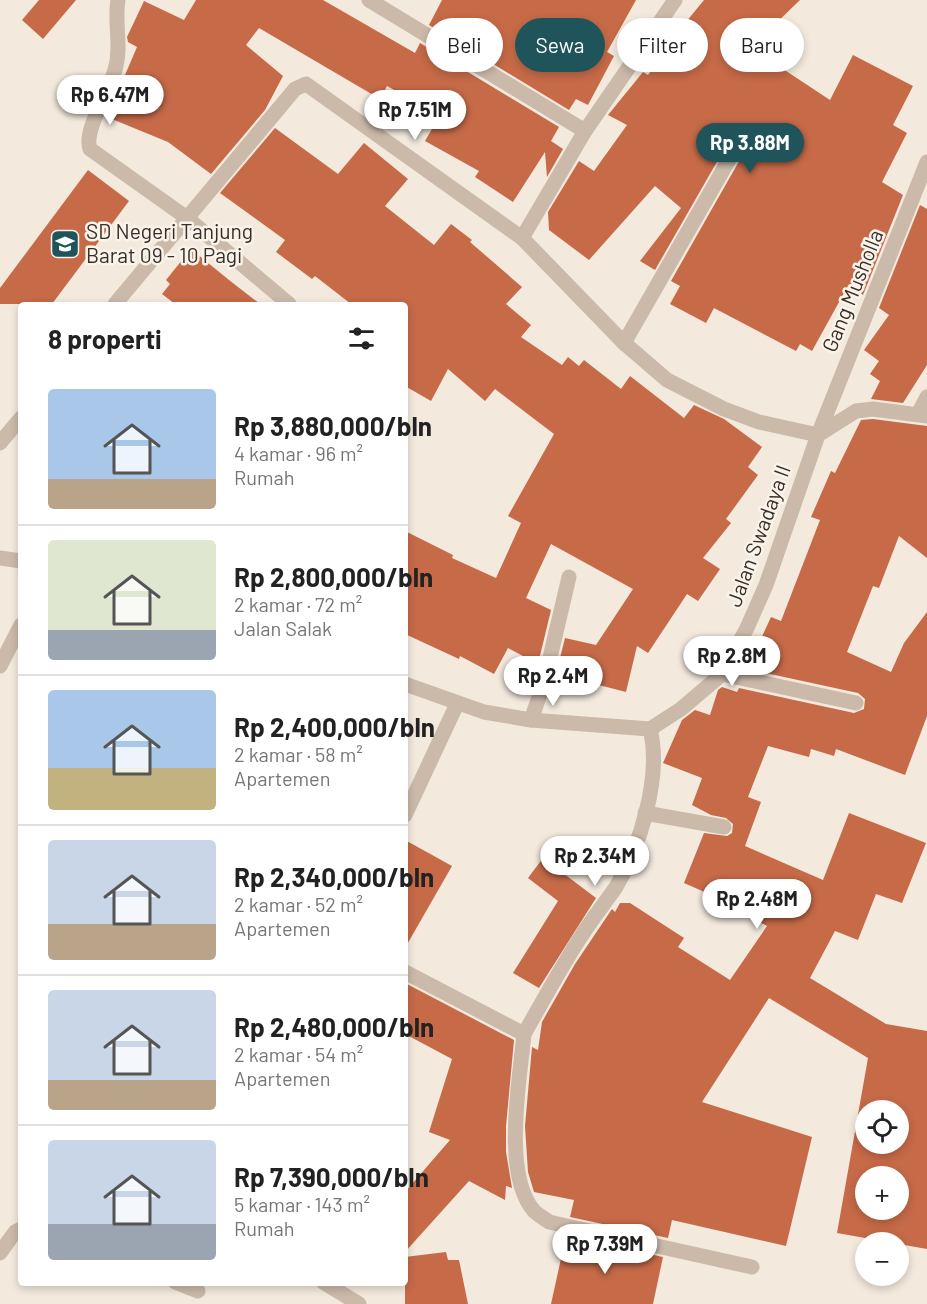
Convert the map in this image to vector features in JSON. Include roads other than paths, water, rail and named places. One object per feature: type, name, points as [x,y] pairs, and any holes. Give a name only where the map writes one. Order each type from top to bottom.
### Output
[{"type":"street","points":[[118,0],[116,70],[88,144],[94,154],[187,218],[287,302]]},
{"type":"street","points":[[369,0],[585,131]]},
{"type":"street","points":[[522,238],[585,131],[675,0]]},
{"type":"street","points":[[117,302],[300,86],[306,84],[522,238],[624,343],[667,380],[724,409],[759,422],[818,435],[856,411],[873,409],[922,415],[927,397]]},
{"type":"street","points":[[624,343],[734,151]]},
{"type":"street","name":"Gang Musholla","points":[[818,435],[927,162]]},
{"type":"street","points":[[0,443],[18,422]]},
{"type":"street","name":"Jalan Swadaya II","points":[[650,729],[681,709],[722,674],[747,628],[766,585],[818,435]]},
{"type":"street","points":[[0,558],[18,561]]},
{"type":"street","points":[[531,720],[544,683],[569,577]]},
{"type":"street","points":[[0,666],[18,631]]},
{"type":"street","points":[[722,674],[856,703]]},
{"type":"street","points":[[408,685],[484,712],[531,720],[650,729],[654,767],[645,813],[632,855],[616,886],[581,936],[524,1034],[515,1141],[517,1168],[534,1211],[549,1222],[752,1267]]},
{"type":"street","points":[[408,809],[457,704]]},
{"type":"street","points":[[645,813],[724,827]]},
{"type":"street","points":[[408,974],[524,1034]]},
{"type":"street","points":[[0,1253],[18,1231]]},
{"type":"street","points":[[330,1286],[359,1304]]},
{"type":"place","name":"SD Negeri Tanjung Barat 09 - 10 Pagi","points":[[65,244]]}]
